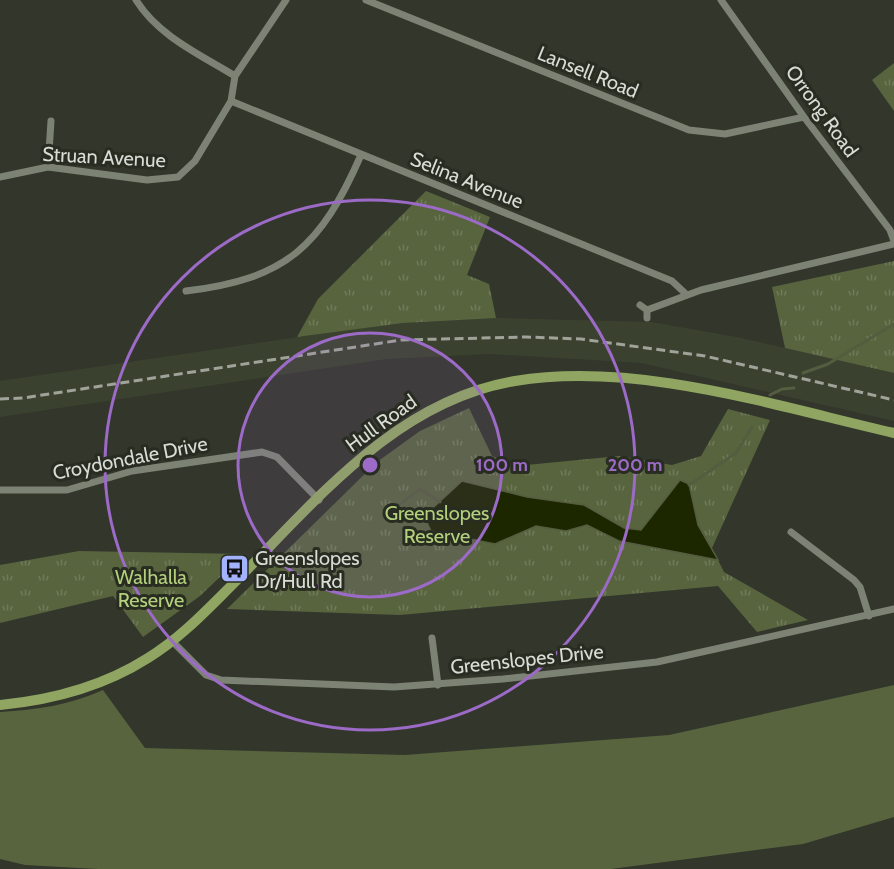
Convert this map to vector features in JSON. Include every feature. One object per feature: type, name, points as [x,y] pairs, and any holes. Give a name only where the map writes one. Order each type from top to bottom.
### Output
[{"type":"main road","name":"Hull Road","points":[[0,705],[45,699],[91,686],[135,666],[172,641],[369,449],[433,408],[512,381],[555,376],[631,378],[688,387],[894,433]]},
{"type":"street","points":[[136,0],[144,14],[165,32],[235,76]]},
{"type":"street","name":"Struan Avenue","points":[[0,177],[48,167],[147,180],[178,177],[195,161],[231,101],[235,76],[286,0]]},
{"type":"street","name":"Lansell Road","points":[[366,0],[689,130],[725,134],[804,117]]},
{"type":"street","name":"Orrong Road","points":[[721,0],[804,117],[890,230],[894,243]]},
{"type":"street","name":"Selina Avenue","points":[[231,101],[672,281],[687,295]]},
{"type":"street","points":[[48,167],[51,121]]},
{"type":"street","points":[[186,291],[241,282],[265,273],[295,254],[312,240],[330,218],[361,155]]},
{"type":"street","points":[[647,310],[687,295],[894,243]]},
{"type":"street","points":[[640,305],[647,310]]},
{"type":"street","points":[[647,310],[647,318]]},
{"type":"street","name":"Croydondale Drive","points":[[0,490],[67,490],[132,471],[262,452],[277,458],[319,500]]},
{"type":"street","points":[[791,532],[855,580],[860,587],[869,616]]},
{"type":"street","name":"Greenslopes Drive","points":[[172,641],[206,675],[221,681],[394,687],[438,685],[657,662],[894,609]]},
{"type":"street","points":[[432,638],[438,685]]},
{"type":"shaded area","points":[[501,318],[651,322],[737,337],[894,373],[894,421],[641,363],[490,354],[387,359],[0,417],[0,381],[366,327],[445,319]]},
{"type":"shaded area","points":[[680,480],[689,484],[698,525],[718,560],[619,541],[587,525],[566,531],[536,526],[495,544],[431,531],[424,516],[462,481],[527,497],[584,505],[624,528],[641,530]]},
{"type":"green space","points":[[894,63],[894,111],[872,80]]},
{"type":"green space","points":[[426,191],[490,217],[467,275],[489,284],[496,318],[403,323],[297,337],[318,299]]},
{"type":"green space","points":[[894,261],[894,373],[785,348],[772,287]]},
{"type":"green space","name":"Greenslopes Reserve","points":[[469,408],[492,456],[516,466],[619,456],[672,465],[701,456],[728,409],[770,420],[712,548],[724,572],[808,620],[757,632],[718,586],[400,615],[227,609],[377,462],[420,431]]},
{"type":"green space","name":"Walhalla Reserve","points":[[79,551],[244,554],[200,596],[143,637],[113,596],[0,623],[0,565]]},
{"type":"green space","points":[[894,685],[894,817],[803,844],[611,869],[98,869],[25,865],[0,859],[0,712],[53,706],[103,690],[145,748],[405,755],[669,735]]},
{"type":"waterway","points":[[803,373],[828,364],[894,324]]},
{"type":"waterway","points":[[770,395],[782,389],[794,388]]},
{"type":"waterway","points":[[689,485],[736,453],[752,427]]},
{"type":"waterway","points":[[391,511],[420,489],[440,502]]},
{"type":"railway","points":[[0,399],[23,398],[401,340],[526,337],[581,339],[705,356],[894,400]]},
{"type":"place","name":"Greenslopes Dr/Hull Rd","points":[[234,569]]}]
